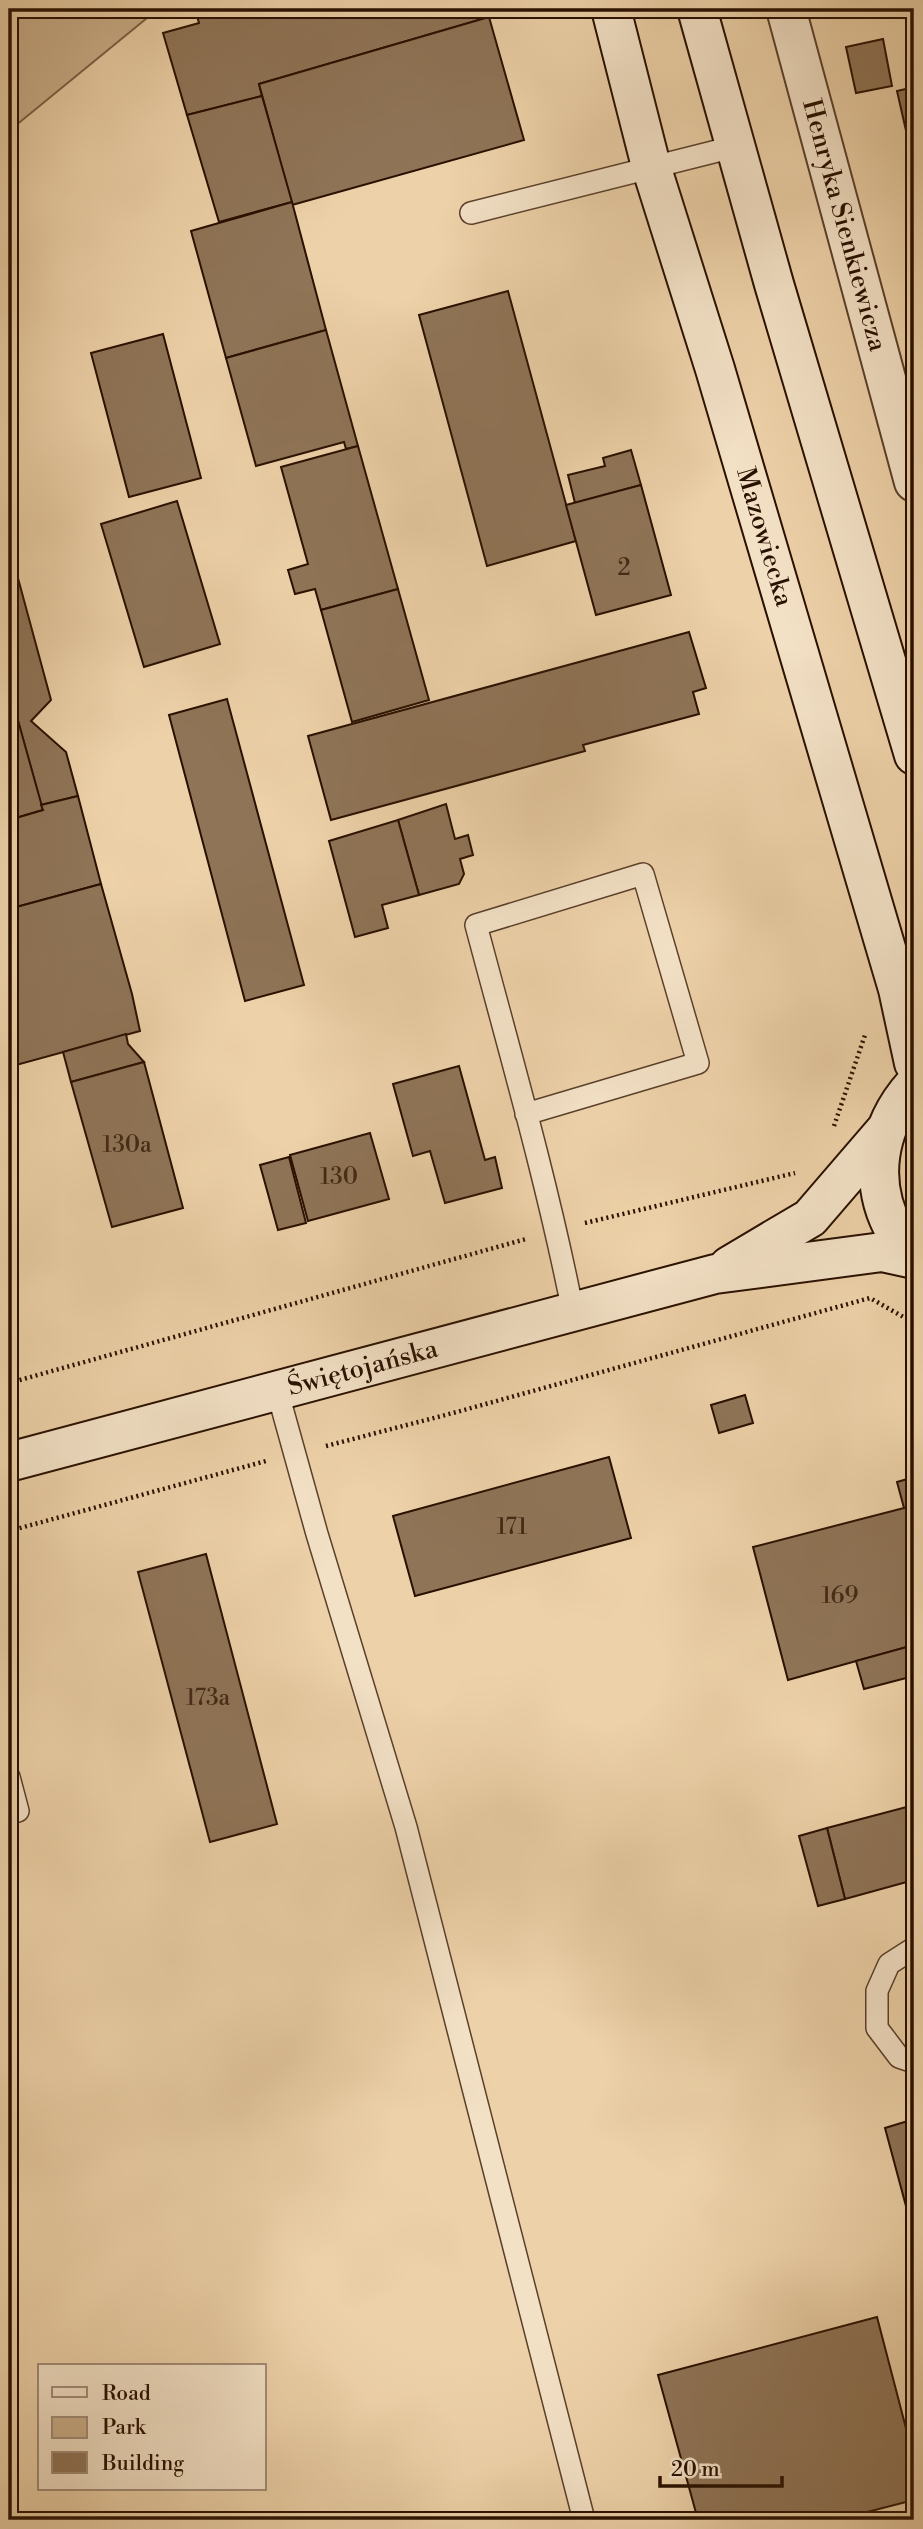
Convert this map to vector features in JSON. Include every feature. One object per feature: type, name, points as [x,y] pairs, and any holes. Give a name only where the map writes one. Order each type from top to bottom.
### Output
[{"type":"main road","name":"Mazowiecka","points":[[611,9],[651,166],[715,369],[898,989],[914,1063]]},
{"type":"main road","points":[[697,9],[778,298],[914,755]]},
{"type":"main road","name":"Henryka Sienkiewicza","points":[[786,9],[914,482]]},
{"type":"main road","points":[[914,1085],[898,1103],[884,1132],[878,1167],[883,1201],[897,1234],[914,1256]]},
{"type":"main road","name":"Świętojańska","points":[[715,1274],[810,1218],[884,1132]]},
{"type":"main road","name":"Świętojańska","points":[[9,1462],[715,1274],[882,1252],[914,1256]]},
{"type":"lane","points":[[471,213],[737,146]]},
{"type":"lane","points":[[526,1114],[698,1063],[643,874],[476,925],[526,1114],[557,1230],[573,1312]]},
{"type":"lane","points":[[277,1390],[317,1534],[406,1827],[584,2520]]},
{"type":"lane","points":[[9,1777],[18,1811],[9,1814]]},
{"type":"lane","points":[[914,1948],[889,1964],[877,1991],[877,2028],[899,2057],[914,2062]]},
{"type":"path","points":[[831,1137],[867,1031]]},
{"type":"path","points":[[9,1382],[557,1230],[803,1170]]},
{"type":"path","points":[[9,1531],[870,1298],[914,1323]]},
{"type":"green space","points":[[9,9],[158,9],[9,131]]},
{"type":"building","points":[[195,9],[487,9],[489,17],[259,84],[262,96],[187,115],[163,33],[199,23]]},
{"type":"building","points":[[489,17],[524,140],[292,205],[259,84]]},
{"type":"building","points":[[883,39],[892,86],[856,93],[846,47]]},
{"type":"building","points":[[914,87],[914,166],[897,91]]},
{"type":"building","points":[[262,96],[292,202],[219,222],[187,115]]},
{"type":"building","points":[[292,202],[326,330],[226,358],[191,231]]},
{"type":"building","points":[[508,291],[576,541],[487,566],[419,315]]},
{"type":"building","points":[[326,330],[358,446],[346,449],[344,442],[256,466],[226,358]]},
{"type":"building","points":[[163,334],[201,478],[129,497],[91,353]]},
{"type":"building","points":[[358,446],[398,589],[321,610],[315,589],[295,594],[288,570],[308,564],[281,467]]},
{"type":"building","points":[[631,450],[641,485],[575,503],[568,475],[605,466],[603,458]]},
{"type":"building","points":[[641,485],[671,595],[596,615],[566,505]]},
{"type":"building","points":[[177,501],[220,644],[144,667],[101,524]]},
{"type":"building","points":[[9,545],[51,700],[31,721],[66,752],[78,796],[41,805],[12,699],[9,699]]},
{"type":"building","points":[[398,589],[429,700],[352,722],[321,610]]},
{"type":"building","points":[[689,632],[706,688],[693,692],[699,714],[583,745],[585,751],[331,820],[308,736]]},
{"type":"building","points":[[9,699],[12,699],[43,810],[9,820]]},
{"type":"building","points":[[227,699],[304,985],[245,1001],[169,715]]},
{"type":"building","points":[[78,796],[101,884],[9,909],[9,820],[43,810],[41,805]]},
{"type":"building","points":[[446,804],[455,839],[468,835],[473,855],[460,859],[464,874],[459,884],[419,895],[398,820]]},
{"type":"building","points":[[398,820],[419,895],[382,905],[388,928],[355,937],[329,841]]},
{"type":"building","points":[[101,884],[140,1031],[9,1067],[9,909]]},
{"type":"building","points":[[126,1034],[128,1044],[144,1062],[71,1082],[63,1052]]},
{"type":"building","points":[[144,1062],[183,1208],[112,1227],[71,1082]]},
{"type":"building","points":[[459,1066],[485,1160],[495,1157],[502,1188],[445,1203],[430,1151],[413,1156],[393,1084]]},
{"type":"building","points":[[370,1133],[389,1199],[308,1221],[290,1155]]},
{"type":"building","points":[[289,1157],[306,1223],[278,1230],[260,1165]]},
{"type":"building","points":[[745,1395],[753,1423],[719,1433],[711,1405]]},
{"type":"building","points":[[609,1457],[631,1538],[415,1596],[393,1516]]},
{"type":"building","points":[[914,1477],[914,1645],[788,1680],[753,1547],[904,1508],[897,1482]]},
{"type":"building","points":[[206,1554],[277,1824],[210,1842],[138,1572]]},
{"type":"building","points":[[914,1645],[914,1676],[864,1689],[856,1661]]},
{"type":"building","points":[[914,1805],[914,1880],[845,1899],[827,1828]]},
{"type":"building","points":[[827,1828],[845,1899],[818,1906],[799,1836]]},
{"type":"building","points":[[914,2119],[914,2236],[885,2128]]},
{"type":"building","points":[[877,2317],[914,2459],[914,2500],[836,2520],[698,2520],[658,2375]]}]
